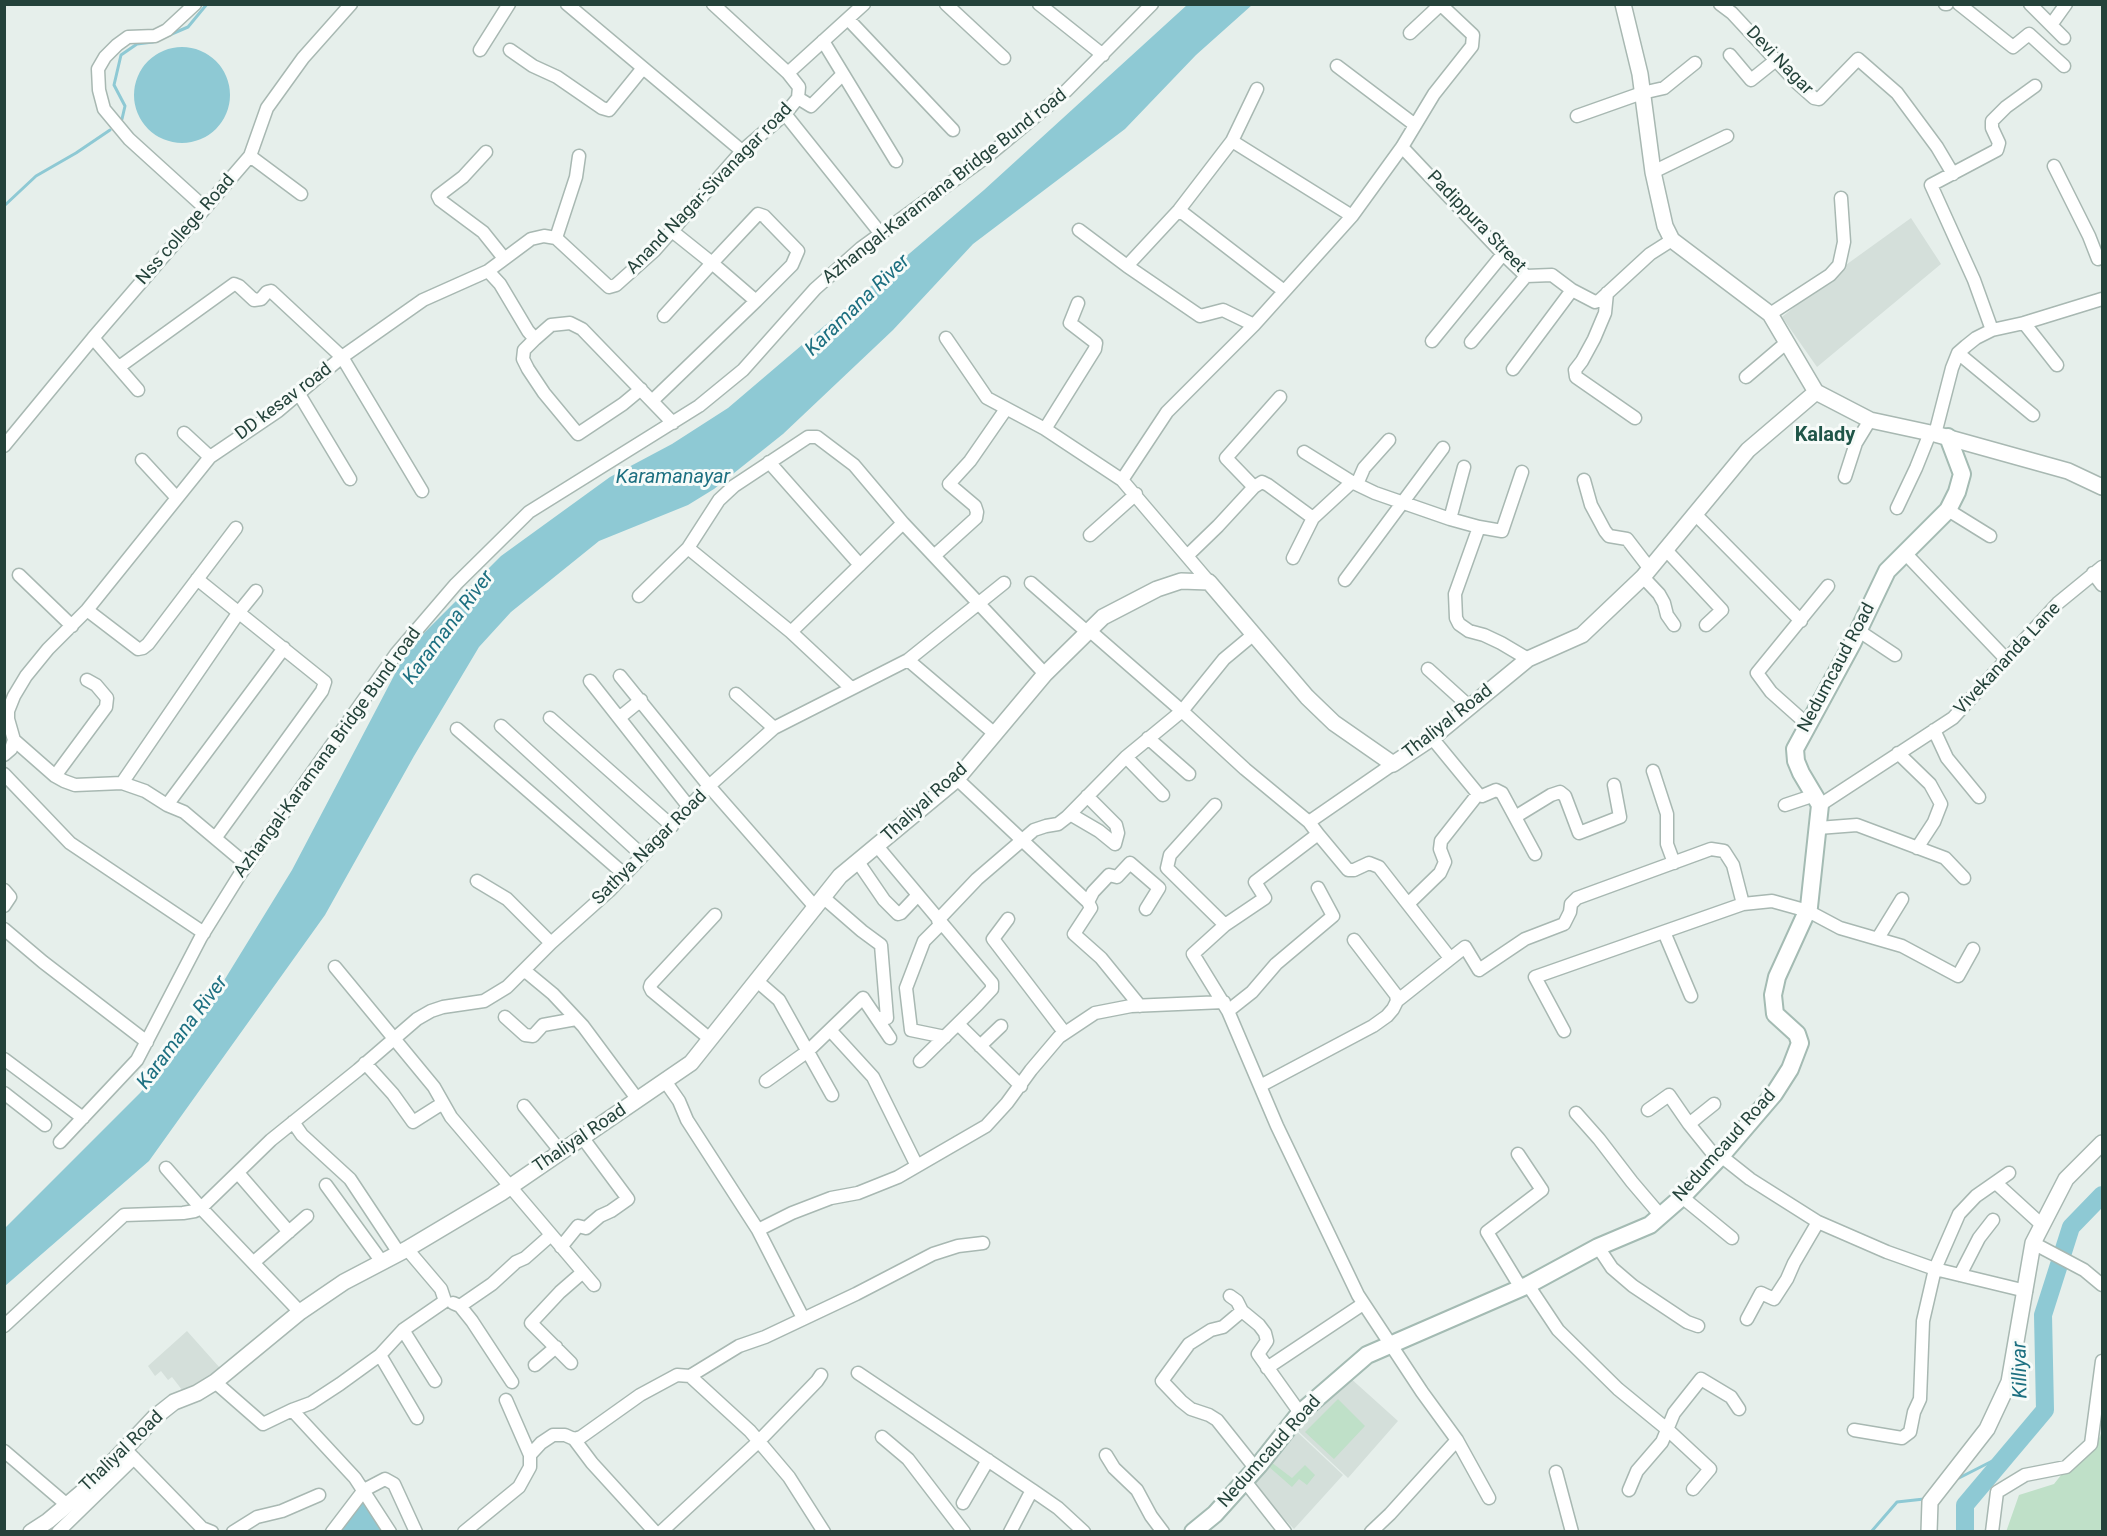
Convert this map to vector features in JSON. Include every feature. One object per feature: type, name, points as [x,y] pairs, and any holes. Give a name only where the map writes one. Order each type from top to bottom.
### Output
[{"type":"main road","name":"Nedumcaud Road","points":[[1193,1532],[1215,1514],[1300,1413],[1367,1355],[1525,1286],[1598,1247],[1650,1225],[1682,1197],[1720,1158],[1774,1094],[1790,1069],[1800,1043],[1797,1034],[1774,1014],[1773,995],[1777,977],[1808,911],[1818,828],[1817,800],[1801,773],[1795,749],[1887,571],[1948,510],[1957,492],[1962,474],[1938,434]]},
{"type":"street","points":[[195,4],[184,10],[167,30],[155,36],[128,37],[117,45],[105,57],[98,69],[99,90],[104,109],[129,139],[205,208]]},
{"type":"street","name":"Nss college Road","points":[[4,446],[93,338],[250,156],[267,108],[303,58],[351,4]]},
{"type":"street","points":[[480,51],[509,4]]},
{"type":"street","points":[[567,4],[742,150]]},
{"type":"street","points":[[713,4],[788,73]]},
{"type":"street","name":"Anand Nagar-Sivanagar road","points":[[556,238],[609,286],[616,285],[654,251],[742,150],[785,114],[798,98],[799,87],[788,73],[864,4]]},
{"type":"street","points":[[946,4],[1004,58]]},
{"type":"street","points":[[1039,4],[1103,55]]},
{"type":"street","name":"Azhangal-Karamana Bridge Bund road","points":[[60,1142],[137,1060],[204,933],[247,865],[396,654],[456,584],[529,512],[699,406],[743,370],[815,290],[861,248],[989,155],[1066,91],[1152,4]]},
{"type":"street","points":[[1623,4],[1640,74],[1653,172],[1665,226],[1672,240],[1770,314],[1816,392],[1870,420],[1938,434],[2068,471],[2103,487]]},
{"type":"street","name":"Devi Nagar","points":[[1720,4],[1732,13],[1796,82],[1814,98],[1819,99],[1858,59],[1898,93],[1937,147],[1953,174]]},
{"type":"street","points":[[1959,4],[2013,47],[2029,34],[2064,66]]},
{"type":"street","points":[[2030,4],[2064,38]]},
{"type":"street","points":[[2051,25],[2066,4]]},
{"type":"street","points":[[1122,480],[1167,412],[1254,325],[1352,216],[1402,147],[1434,94],[1472,46],[1473,35],[1440,5],[1410,33]]},
{"type":"street","points":[[848,19],[953,130]]},
{"type":"street","points":[[823,41],[896,161]]},
{"type":"street","points":[[510,50],[533,66],[557,77],[602,108],[609,110],[643,68]]},
{"type":"street","points":[[1730,55],[1751,80],[1776,60]]},
{"type":"street","points":[[1576,116],[1642,93],[1664,88],[1695,63]]},
{"type":"street","points":[[1337,66],[1415,125]]},
{"type":"street","points":[[798,98],[811,106],[843,74]]},
{"type":"street","points":[[1992,330],[1974,280],[1931,185],[1997,150],[1999,143],[1992,128],[1992,121],[2006,107],[2035,86]]},
{"type":"street","points":[[1127,266],[1179,210],[1233,141],[1257,89]]},
{"type":"street","points":[[785,114],[881,234]]},
{"type":"street","points":[[1653,172],[1727,136]]},
{"type":"street","points":[[1233,141],[1352,216]]},
{"type":"street","name":"Padippura Street","points":[[1402,147],[1526,276],[1552,275],[1572,290],[1595,302],[1607,293]]},
{"type":"street","points":[[486,152],[463,177],[438,196],[440,200],[483,232],[503,257]]},
{"type":"street","points":[[250,156],[301,194]]},
{"type":"street","points":[[535,339],[500,284],[488,270],[531,239],[544,236],[556,238],[576,177],[579,156]]},
{"type":"street","points":[[2054,166],[2101,261]]},
{"type":"street","points":[[1770,314],[1830,275],[1839,265],[1844,242],[1841,198]]},
{"type":"street","points":[[1179,210],[1284,291]]},
{"type":"street","points":[[653,400],[792,265],[798,251],[764,216],[758,214],[664,316]]},
{"type":"street","points":[[1079,230],[1178,302],[1200,315],[1223,310],[1254,325]]},
{"type":"street","points":[[672,231],[756,301]]},
{"type":"street","points":[[1635,418],[1576,377],[1575,370],[1582,361],[1605,313],[1607,293],[1650,254],[1672,240]]},
{"type":"street","points":[[1432,341],[1503,254]]},
{"type":"street","name":"DD kesav road","points":[[14,740],[6,718],[14,696],[26,676],[48,649],[87,610],[210,457],[278,411],[342,357],[423,300],[488,270]]},
{"type":"street","points":[[1471,342],[1526,276]]},
{"type":"street","points":[[119,368],[234,284],[254,300],[261,299],[267,292],[272,291],[342,357],[422,491]]},
{"type":"street","points":[[1514,369],[1572,290]]},
{"type":"street","points":[[1897,508],[1916,468],[1938,434],[1952,368],[1958,353],[1976,338],[1992,330],[2024,323],[2103,299]]},
{"type":"street","points":[[1045,429],[1095,350],[1096,344],[1070,323],[1078,303]]},
{"type":"street","points":[[641,389],[578,434],[544,393],[528,369],[523,359],[524,350],[551,325],[570,323],[582,329],[653,400],[673,423]]},
{"type":"street","points":[[2024,323],[2057,365]]},
{"type":"street","points":[[93,338],[138,390]]},
{"type":"street","points":[[946,338],[987,398],[1045,429],[1122,480],[1209,582]]},
{"type":"street","points":[[1746,377],[1786,342]]},
{"type":"street","points":[[1958,353],[2033,415]]},
{"type":"street","name":"Thaliyal Road","points":[[31,1532],[48,1521],[129,1453],[154,1417],[174,1402],[197,1393],[215,1382],[300,1312],[344,1282],[403,1251],[510,1187],[691,1063],[840,876],[957,779],[1045,674],[1103,617],[1156,588],[1180,581],[1209,582],[1307,697],[1334,723],[1393,764],[1432,738],[1527,659],[1582,635],[1647,573],[1748,450],[1816,392]]},
{"type":"street","points":[[299,394],[350,479]]},
{"type":"street","points":[[1254,487],[1226,458],[1280,397]]},
{"type":"street","points":[[934,556],[976,518],[978,512],[975,506],[949,484],[970,461],[1006,409]]},
{"type":"street","points":[[1845,477],[1856,443],[1870,420]]},
{"type":"street","points":[[184,433],[210,457]]},
{"type":"street","points":[[639,596],[676,557],[688,548],[719,500],[734,486],[802,439],[818,437],[854,465],[903,523],[1045,674]]},
{"type":"street","points":[[1293,558],[1313,518],[1363,475],[1364,468],[1389,440]]},
{"type":"street","points":[[1345,580],[1443,448]]},
{"type":"street","points":[[1304,452],[1375,493],[1450,519],[1502,531],[1522,472]]},
{"type":"street","points":[[142,460],[177,498]]},
{"type":"street","points":[[769,462],[860,565]]},
{"type":"street","points":[[1450,519],[1464,467]]},
{"type":"street","points":[[1584,480],[1591,505],[1605,531],[1609,536],[1627,539],[1664,603],[1666,615],[1674,625]]},
{"type":"street","points":[[1188,555],[1258,483],[1268,485],[1313,518]]},
{"type":"street","points":[[1090,535],[1136,494]]},
{"type":"street","points":[[1948,510],[1990,536]]},
{"type":"street","points":[[1695,514],[1801,621]]},
{"type":"street","points":[[790,632],[903,523]]},
{"type":"street","points":[[1479,527],[1455,594],[1456,618],[1459,624],[1470,631],[1484,635],[1527,659]]},
{"type":"street","points":[[87,610],[138,649],[143,648],[236,528]]},
{"type":"street","points":[[688,548],[790,632],[851,688]]},
{"type":"street","points":[[1666,550],[1722,610],[1706,625]]},
{"type":"street","points":[[1904,552],[2007,660]]},
{"type":"street","points":[[2098,570],[2103,585]]},
{"type":"street","name":"Vivekananda Lane","points":[[1785,805],[1817,800],[1953,718],[2058,603],[2098,570]]},
{"type":"street","points":[[19,575],[72,626]]},
{"type":"street","points":[[197,579],[326,682],[322,691],[216,837]]},
{"type":"street","points":[[620,676],[709,786],[774,728],[908,660],[1004,583]]},
{"type":"street","points":[[1032,583],[1309,822],[1348,870],[1354,870],[1369,863],[1378,867],[1450,958]]},
{"type":"street","points":[[1808,725],[1771,692],[1757,673],[1828,586]]},
{"type":"street","points":[[122,783],[239,612],[256,591]]},
{"type":"street","points":[[1858,631],[1895,655]]},
{"type":"street","points":[[945,1037],[911,1030],[906,988],[924,941],[977,879],[1034,830],[1058,824],[1070,814],[1126,757],[1182,711],[1224,659],[1254,634]]},
{"type":"street","points":[[167,806],[284,648]]},
{"type":"street","points":[[908,660],[995,734]]},
{"type":"street","points":[[1428,669],[1470,707]]},
{"type":"street","points":[[55,776],[106,706],[107,698],[96,685],[87,680]]},
{"type":"street","points":[[590,681],[689,807]]},
{"type":"street","points":[[736,694],[774,728]]},
{"type":"street","points":[[619,718],[641,700]]},
{"type":"street","points":[[550,718],[672,826]]},
{"type":"street","points":[[501,726],[642,855]]},
{"type":"street","points":[[456,729],[624,874]]},
{"type":"street","points":[[1934,730],[1947,758],[1979,797]]},
{"type":"street","points":[[1148,738],[1189,774]]},
{"type":"street","points":[[1432,738],[1479,794],[1482,796],[1496,790],[1502,793],[1535,854]]},
{"type":"street","points":[[4,755],[11,748],[14,740],[55,776],[75,785],[122,783],[145,791],[167,806],[184,812],[247,865]]},
{"type":"street","points":[[1898,753],[1930,784],[1941,804],[1934,822],[1917,848]]},
{"type":"street","points":[[1126,757],[1163,795]]},
{"type":"street","points":[[1309,822],[1393,764]]},
{"type":"street","points":[[1653,771],[1667,814],[1667,844],[1674,863]]},
{"type":"street","points":[[4,774],[70,843],[204,933]]},
{"type":"street","points":[[957,779],[1088,902],[1091,908],[1074,934],[1101,958],[1140,1006]]},
{"type":"street","points":[[1515,817],[1560,792],[1565,796],[1579,833],[1620,817],[1614,785]]},
{"type":"street","name":"Sathya Nagar Road","points":[[201,1208],[271,1140],[417,1019],[431,1011],[484,1000],[507,987],[551,943],[609,891],[709,786],[820,903],[881,945],[886,1018],[876,1018]]},
{"type":"street","points":[[1408,904],[1440,873],[1445,862],[1440,849],[1441,841],[1479,794]]},
{"type":"street","points":[[1070,814],[1099,831],[1115,844],[1118,833],[1116,825],[1087,796]]},
{"type":"street","points":[[1215,805],[1170,855],[1167,868],[1225,925]]},
{"type":"street","points":[[1818,828],[1857,825],[1945,858],[1964,878]]},
{"type":"street","points":[[1318,834],[1255,882],[1265,898],[1225,925],[1193,954],[1226,1006],[1260,1086],[1363,1304],[1457,1440],[1489,1498]]},
{"type":"street","points":[[877,846],[992,983],[990,991],[920,1061]]},
{"type":"street","points":[[1260,1086],[1388,1016],[1396,1001],[1465,947],[1479,970],[1525,939],[1564,924],[1571,904],[1577,898],[1712,849],[1724,851],[1733,865],[1743,904]]},
{"type":"street","points":[[858,862],[884,900],[898,914],[918,895]]},
{"type":"street","points":[[1088,902],[1093,892],[1109,874],[1117,877],[1130,863],[1159,888]]},
{"type":"street","points":[[1146,909],[1171,874]]},
{"type":"street","points":[[477,881],[507,899],[551,943]]},
{"type":"street","points":[[758,1230],[792,1213],[831,1198],[858,1193],[898,1177],[986,1126],[1065,1032],[1095,1013],[1140,1006],[1226,1006],[1252,992],[1276,964],[1333,916],[1318,888]]},
{"type":"street","points":[[4,890],[10,897],[4,906]]},
{"type":"street","points":[[1878,938],[1902,899]]},
{"type":"street","points":[[1564,1031],[1535,977],[1743,904],[1772,901],[1808,911],[1840,928],[1902,946],[1958,976],[1973,949]]},
{"type":"street","points":[[710,1039],[650,987],[715,915]]},
{"type":"street","points":[[1008,919],[993,939],[1065,1032]]},
{"type":"street","points":[[4,929],[147,1042]]},
{"type":"street","points":[[1664,932],[1691,996]]},
{"type":"street","points":[[1354,939],[1396,995],[1396,1001]]},
{"type":"street","points":[[335,968],[434,1088],[451,1117],[594,1285]]},
{"type":"street","points":[[524,970],[553,994],[576,1018],[638,1100]]},
{"type":"street","points":[[757,981],[778,1000],[832,1095]]},
{"type":"street","points":[[766,1082],[808,1051],[863,998],[890,1038]]},
{"type":"street","points":[[505,1017],[525,1035],[533,1036],[543,1025],[576,1018]]},
{"type":"street","points":[[958,1024],[1021,1086]]},
{"type":"street","points":[[980,1046],[1001,1026]]},
{"type":"street","points":[[830,1030],[873,1077],[918,1166]]},
{"type":"street","points":[[4,1059],[83,1118]]},
{"type":"street","points":[[365,1064],[393,1094],[413,1122],[443,1103]]},
{"type":"street","points":[[665,1081],[679,1101],[687,1120],[758,1230],[803,1318]]},
{"type":"street","points":[[4,1093],[45,1125]]},
{"type":"street","points":[[1648,1110],[1669,1095],[1689,1124],[1720,1158],[1818,1222],[1887,1252],[1935,1269],[2026,1291]]},
{"type":"street","points":[[1689,1124],[1714,1104]]},
{"type":"street","points":[[524,1106],[561,1152]]},
{"type":"street","points":[[1576,1113],[1599,1138],[1661,1216]]},
{"type":"street","points":[[293,1122],[302,1135],[350,1179],[403,1251],[441,1289],[445,1301]]},
{"type":"street","points":[[561,1247],[578,1227],[586,1228],[600,1215],[611,1212],[628,1199],[582,1137]]},
{"type":"street","points":[[1929,1532],[1930,1502],[1987,1428],[2009,1382],[2033,1243],[2066,1179],[2103,1143]]},
{"type":"street","points":[[1518,1154],[1542,1190],[1487,1232],[1558,1330],[1618,1389],[1668,1430],[1710,1469],[1693,1489]]},
{"type":"street","points":[[166,1167],[201,1208],[300,1312]]},
{"type":"street","points":[[238,1173],[289,1232]]},
{"type":"street","points":[[1854,1430],[1902,1438],[1910,1432],[1914,1412],[1920,1398],[1923,1321],[1935,1269],[1959,1214],[1976,1196],[2009,1173]]},
{"type":"street","points":[[1995,1183],[2042,1225]]},
{"type":"street","points":[[326,1185],[382,1262]]},
{"type":"street","points":[[1682,1197],[1732,1238]]},
{"type":"street","points":[[4,1326],[124,1215],[153,1212],[183,1213],[201,1208]]},
{"type":"street","points":[[254,1262],[307,1216]]},
{"type":"street","points":[[1960,1275],[1978,1238],[1993,1220]]},
{"type":"street","points":[[1747,1319],[1761,1293],[1774,1299],[1787,1280],[1818,1222]]},
{"type":"street","points":[[460,1306],[492,1284],[551,1235]]},
{"type":"street","points":[[574,1440],[677,1375],[690,1376],[739,1346],[765,1337],[856,1294],[933,1254],[958,1246],[983,1243]]},
{"type":"street","points":[[2033,1243],[2084,1270],[2103,1285]]},
{"type":"street","points":[[1598,1247],[1612,1268],[1633,1286],[1687,1322],[1698,1326]]},
{"type":"street","points":[[571,1363],[531,1323],[560,1292],[583,1272]]},
{"type":"street","points":[[1230,1296],[1265,1333],[1267,1341],[1258,1354],[1300,1413]]},
{"type":"street","points":[[445,1301],[460,1306],[512,1382]]},
{"type":"street","points":[[215,1382],[263,1424],[311,1403],[380,1355],[403,1330],[445,1301]]},
{"type":"street","points":[[1268,1368],[1363,1304]]},
{"type":"street","points":[[1242,1311],[1224,1327],[1211,1330],[1189,1344],[1162,1381],[1191,1409],[1217,1420],[1285,1532]]},
{"type":"street","points":[[403,1330],[435,1381]]},
{"type":"street","points":[[535,1365],[556,1347]]},
{"type":"street","points":[[380,1355],[417,1418]]},
{"type":"street","points":[[1992,1532],[1997,1492],[2025,1475],[2066,1467],[2091,1444],[2103,1361]]},
{"type":"street","points":[[858,1373],[1058,1508],[1084,1532]]},
{"type":"street","points":[[661,1532],[758,1442],[821,1375]]},
{"type":"street","points":[[690,1376],[750,1431],[789,1477],[824,1532]]},
{"type":"street","points":[[1629,1490],[1637,1471],[1662,1442],[1674,1413],[1701,1379],[1731,1397],[1739,1409]]},
{"type":"street","points":[[464,1532],[519,1487],[530,1467],[530,1455],[506,1400]]},
{"type":"street","points":[[292,1410],[364,1490],[390,1532]]},
{"type":"street","points":[[530,1455],[541,1443],[553,1435],[565,1435],[574,1440],[655,1532]]},
{"type":"street","points":[[882,1437],[908,1459],[964,1532]]},
{"type":"street","points":[[1371,1532],[1457,1440]]},
{"type":"street","points":[[4,1451],[66,1504]]},
{"type":"street","points":[[58,1532],[129,1453],[207,1531]]},
{"type":"street","points":[[1106,1455],[1114,1468],[1137,1490],[1163,1532]]},
{"type":"street","points":[[963,1503],[988,1460]]},
{"type":"street","points":[[1556,1472],[1572,1532]]},
{"type":"street","points":[[332,1532],[364,1490],[385,1479],[394,1484],[416,1532]]},
{"type":"street","points":[[1010,1532],[1032,1490]]},
{"type":"street","points":[[232,1532],[257,1517],[282,1511],[319,1495]]},
{"type":"shaded area","points":[[1911,218],[1941,264],[1817,367],[1782,317],[1843,267]]},
{"type":"shaded area","points":[[187,1331],[220,1368],[186,1395],[172,1377],[168,1380],[161,1371],[155,1376],[148,1366]]},
{"type":"shaded area","points":[[1348,1376],[1398,1421],[1348,1478],[1297,1430]]},
{"type":"shaded area","points":[[1293,1428],[1343,1475],[1294,1529],[1251,1484]]},
{"type":"green space","points":[[1338,1399],[1365,1426],[1334,1459],[1305,1432]]},
{"type":"green space","points":[[2102,1430],[2102,1531],[2006,1532],[2019,1495],[2054,1484],[2073,1460],[2100,1437]]},
{"type":"green space","points":[[1271,1462],[1292,1478],[1305,1465],[1315,1475],[1307,1485],[1299,1479],[1292,1487],[1268,1466]]},
{"type":"water","name":"Karamanayar","points":[[1187,5],[1252,5],[1196,55],[1125,129],[973,244],[893,330],[783,434],[714,489],[688,505],[599,541],[511,612],[479,647],[414,756],[325,915],[149,1161],[5,1286],[5,1228],[140,1093],[193,1031],[292,870],[408,649],[501,556],[610,477],[672,444],[728,408],[984,190]]},
{"type":"water","points":[[182,47],[200,51],[216,61],[226,77],[230,95],[226,113],[216,129],[200,139],[182,143],[164,139],[148,129],[138,113],[134,95],[138,77],[148,61],[164,51]]},
{"type":"water","points":[[363,1497],[383,1532],[337,1532]]},
{"type":"waterway","points":[[167,36],[188,27],[207,4]]},
{"type":"waterway","points":[[122,119],[125,106],[114,85],[121,55],[137,44],[153,42]]},
{"type":"waterway","points":[[4,206],[36,176],[110,130]]},
{"type":"waterway","name":"Killiyar","points":[[1965,1532],[1965,1505],[2045,1410],[2043,1315],[2071,1227],[2102,1195]]},
{"type":"waterway","points":[[1957,1479],[2008,1453]]},
{"type":"waterway","points":[[1871,1532],[1897,1502],[1924,1499]]},
{"type":"district","name":"Kalady","points":[[1825,436]]},
{"type":"water label","name":"Karamana River","points":[[858,306]]},
{"type":"water label","name":"Karamana River","points":[[449,628]]},
{"type":"water label","name":"Karamana River","points":[[183,1033]]}]
